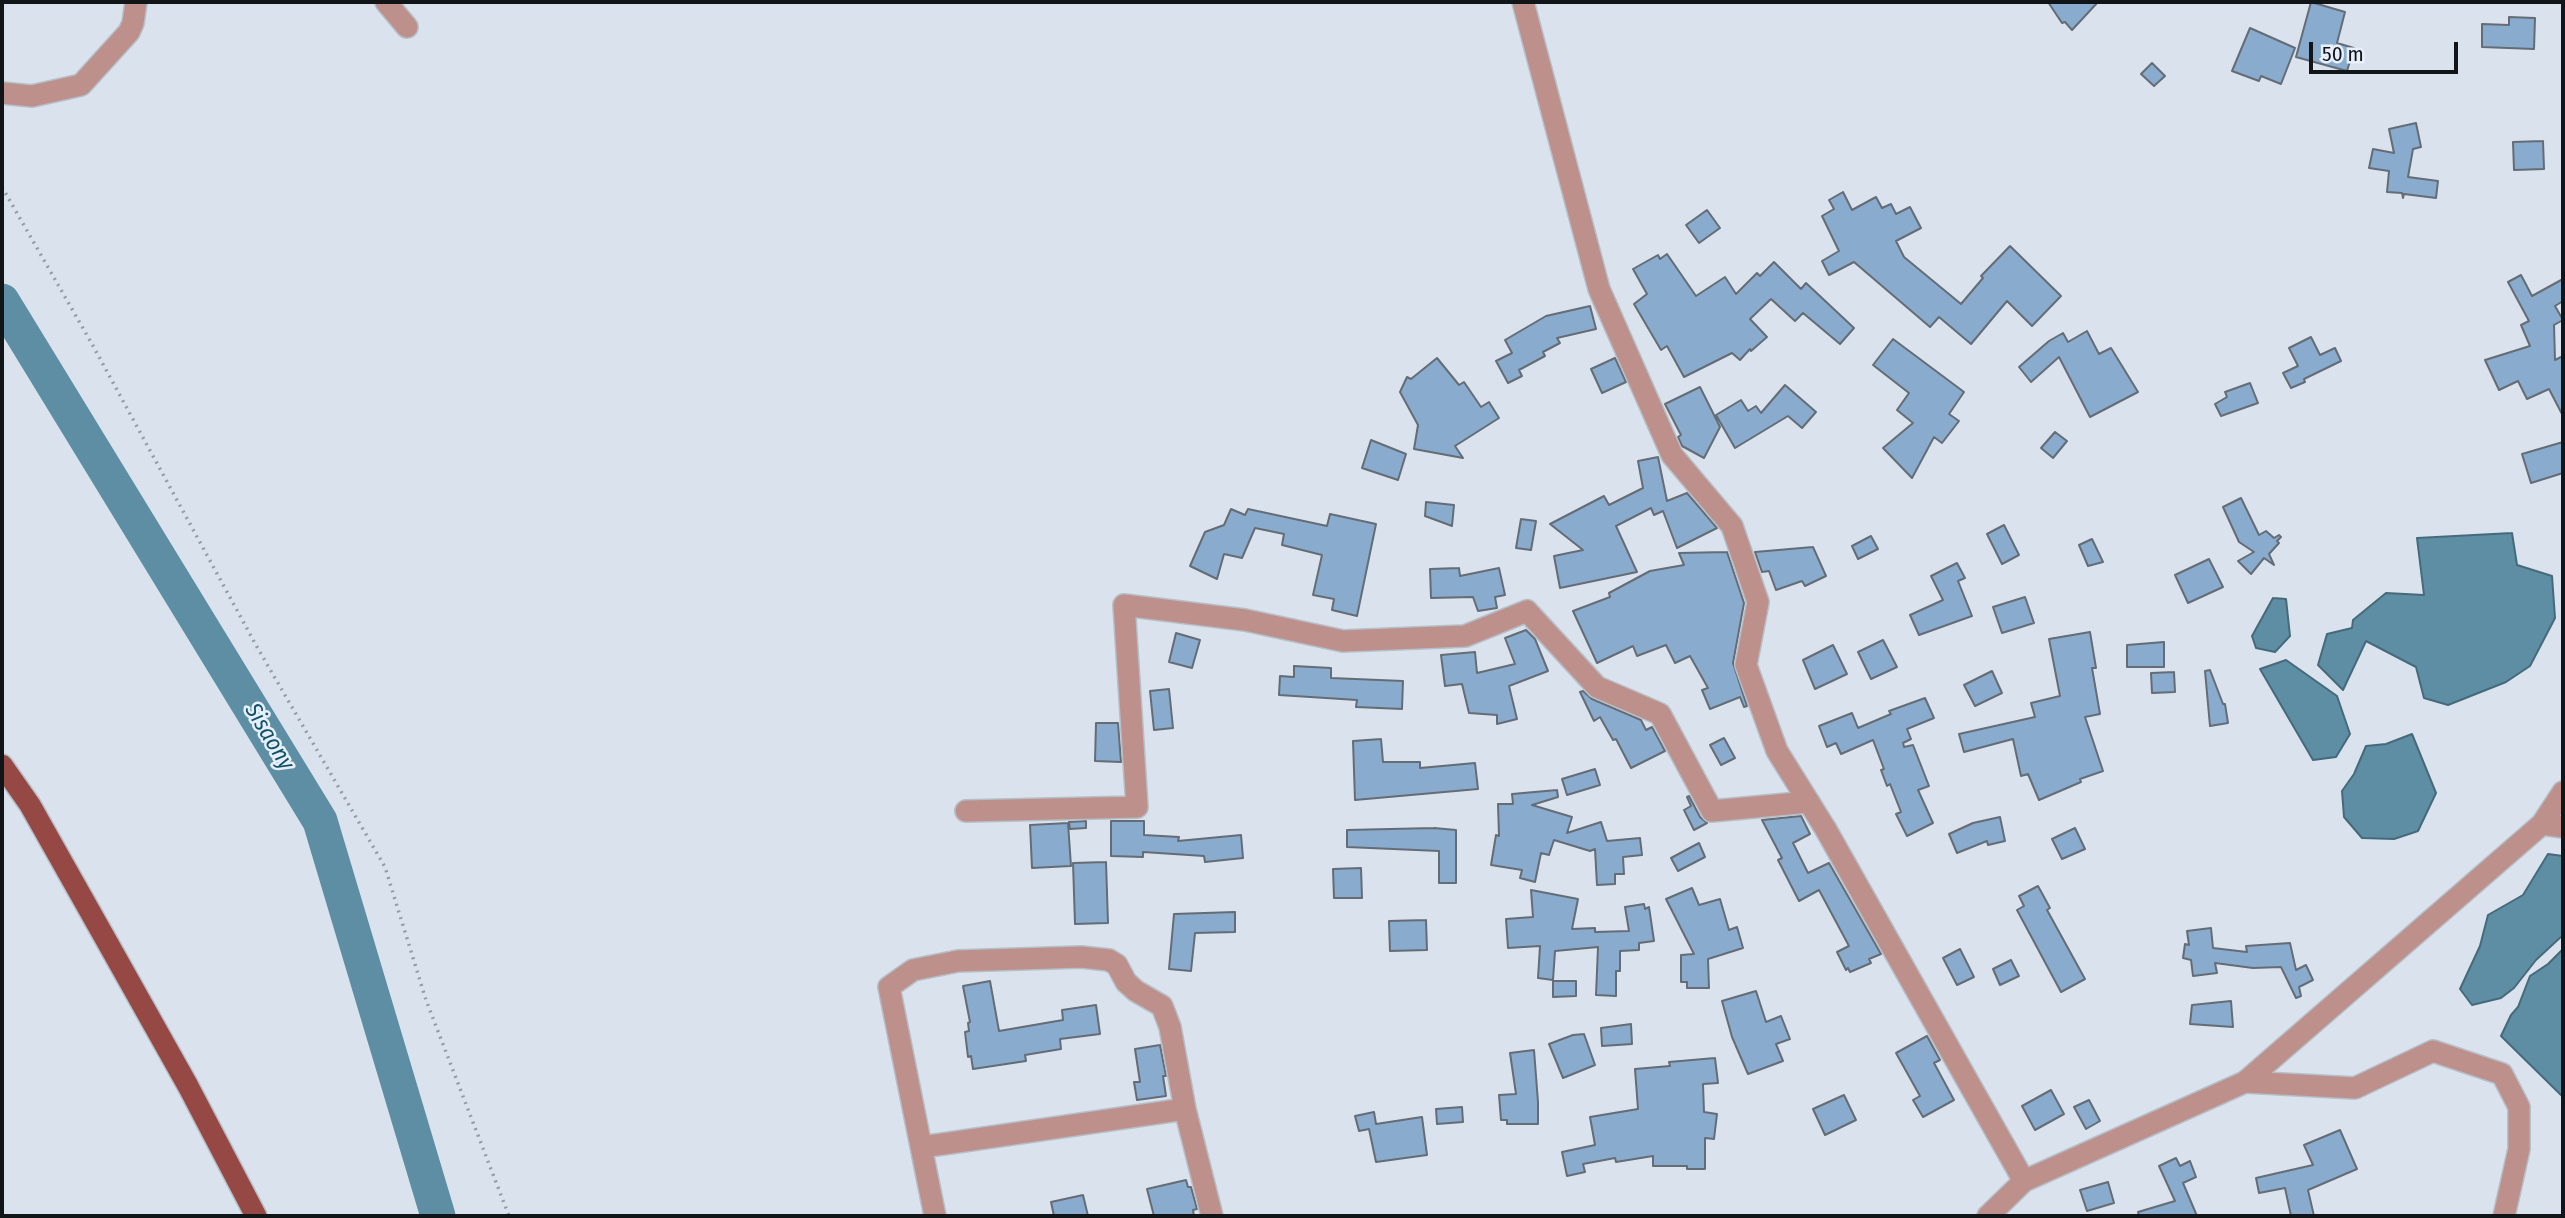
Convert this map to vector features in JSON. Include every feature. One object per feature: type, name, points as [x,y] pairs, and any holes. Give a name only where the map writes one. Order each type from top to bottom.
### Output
[{"type":"main road","points":[[2,765],[30,805],[110,947],[188,1086],[256,1216]]},
{"type":"street","points":[[2,93],[32,96],[81,85],[129,32],[136,2]]},
{"type":"street","points":[[386,2],[407,27]]},
{"type":"street","points":[[1523,2],[1599,289],[1672,455],[1732,526],[1758,602],[1746,666],[1777,751],[1809,802],[2024,1181]]},
{"type":"street","points":[[966,811],[1137,807],[1124,605],[1245,621],[1343,641],[1465,636],[1527,611],[1597,687],[1660,714],[1712,811],[1809,802]]},
{"type":"street","points":[[1988,1216],[2024,1181],[2245,1082],[2542,824],[2563,793]]},
{"type":"street","points":[[2542,824],[2563,827]]},
{"type":"street","points":[[935,1216],[889,988],[913,970],[958,961],[1081,957],[1109,960],[1117,965],[1126,982],[1136,991],[1162,1006],[1170,1027],[1185,1110],[1212,1216]]},
{"type":"street","points":[[2245,1082],[2355,1088],[2433,1051],[2502,1074],[2519,1107],[2519,1149],[2504,1216]]},
{"type":"street","points":[[922,1147],[1185,1110]]},
{"type":"path","points":[[2,187],[92,344],[257,647],[385,867],[426,1000],[509,1216]]},
{"type":"water","points":[[2512,533],[2517,565],[2552,576],[2555,618],[2530,666],[2506,682],[2448,705],[2424,698],[2416,667],[2366,641],[2343,690],[2318,665],[2327,634],[2352,628],[2353,620],[2386,593],[2424,595],[2417,538]]},
{"type":"water","points":[[2273,598],[2286,599],[2290,636],[2275,652],[2256,648],[2252,636]]},
{"type":"water","points":[[2286,660],[2337,696],[2350,734],[2336,757],[2313,760],[2260,669]]},
{"type":"water","points":[[2412,734],[2436,793],[2418,831],[2394,839],[2362,838],[2344,817],[2342,791],[2354,774],[2366,746],[2386,744]]},
{"type":"water","points":[[2548,854],[2563,856],[2563,935],[2536,960],[2514,988],[2501,998],[2472,1005],[2460,989],[2480,946],[2488,915],[2523,895]]},
{"type":"water","points":[[2563,949],[2563,1097],[2501,1036],[2518,1007],[2530,976],[2548,964]]},
{"type":"building","points":[[2048,2],[2098,2],[2072,30],[2065,22],[2062,23]]},
{"type":"building","points":[[2311,2],[2345,12],[2337,43],[2354,48],[2347,71],[2296,57]]},
{"type":"building","points":[[2509,17],[2535,18],[2534,49],[2482,47],[2482,24],[2509,25]]},
{"type":"building","points":[[2250,28],[2295,48],[2281,84],[2261,76],[2259,81],[2232,71]]},
{"type":"building","points":[[2152,63],[2165,76],[2154,86],[2141,74]]},
{"type":"building","points":[[2416,123],[2421,147],[2413,149],[2408,177],[2438,181],[2436,198],[2404,194],[2403,198],[2402,193],[2387,192],[2389,171],[2369,168],[2373,149],[2394,153],[2389,129]]},
{"type":"building","points":[[2543,141],[2544,169],[2514,170],[2513,142]]},
{"type":"building","points":[[1843,192],[1852,210],[1876,197],[1882,208],[1891,204],[1896,214],[1910,207],[1921,228],[1896,241],[1904,257],[1961,304],[1983,278],[1981,276],[2010,246],[2061,296],[2032,326],[2007,301],[1971,344],[1939,317],[1930,327],[1854,262],[1829,275],[1822,261],[1839,251],[1822,216],[1834,209],[1829,200]]},
{"type":"building","points":[[1707,210],[1720,228],[1699,243],[1686,225]]},
{"type":"building","points":[[1667,254],[1696,296],[1725,277],[1736,294],[1757,273],[1760,276],[1774,262],[1801,289],[1806,283],[1854,328],[1840,344],[1803,313],[1795,321],[1771,299],[1750,319],[1767,337],[1740,360],[1732,353],[1684,377],[1667,346],[1661,350],[1634,304],[1647,294],[1633,269],[1658,255],[1660,259]]},
{"type":"building","points":[[2521,275],[2532,296],[2563,279],[2563,301],[2555,306],[2563,320],[2554,325],[2555,360],[2563,356],[2563,416],[2549,389],[2527,399],[2518,381],[2499,390],[2485,360],[2530,346],[2521,325],[2529,321],[2508,282]]},
{"type":"building","points":[[1590,306],[1596,329],[1557,338],[1560,343],[1543,352],[1545,356],[1519,370],[1522,376],[1508,383],[1496,361],[1512,353],[1505,340],[1546,316]]},
{"type":"building","points":[[2087,331],[2099,354],[2111,348],[2138,392],[2090,417],[2059,357],[2031,382],[2019,367],[2049,341],[2063,333],[2068,342]]},
{"type":"building","points":[[2311,337],[2320,355],[2335,348],[2341,361],[2291,388],[2283,373],[2298,366],[2289,348]]},
{"type":"building","points":[[1893,339],[1964,392],[1949,414],[1959,421],[1942,443],[1934,437],[1912,478],[1883,448],[1913,423],[1897,410],[1909,393],[1873,365]]},
{"type":"building","points":[[1437,358],[1459,385],[1464,382],[1481,407],[1489,402],[1499,418],[1455,446],[1463,458],[1414,449],[1418,425],[1400,392],[1407,377],[1411,379]]},
{"type":"building","points":[[1615,358],[1626,382],[1602,393],[1591,369]]},
{"type":"building","points":[[2250,383],[2258,403],[2221,416],[2215,404],[2227,397],[2225,392]]},
{"type":"building","points":[[1785,385],[1816,412],[1802,428],[1788,416],[1735,448],[1716,415],[1741,400],[1748,411],[1756,406],[1761,413]]},
{"type":"building","points":[[1700,387],[1720,427],[1704,458],[1682,446],[1678,437],[1681,435],[1665,404]]},
{"type":"building","points":[[2055,432],[2067,441],[2053,458],[2041,448]]},
{"type":"building","points":[[1371,440],[1406,454],[1398,480],[1362,468]]},
{"type":"building","points":[[2563,442],[2563,473],[2531,483],[2522,454]]},
{"type":"building","points":[[1658,457],[1667,501],[1687,493],[1717,528],[1677,548],[1663,511],[1654,515],[1651,508],[1616,526],[1637,572],[1560,588],[1554,556],[1583,550],[1550,524],[1604,496],[1609,505],[1643,488],[1638,461]]},
{"type":"building","points":[[2241,498],[2259,535],[2266,531],[2274,538],[2279,535],[2281,537],[2269,554],[2274,565],[2264,558],[2251,574],[2238,561],[2254,552],[2239,542],[2223,507]]},
{"type":"building","points":[[1426,502],[1454,505],[1452,526],[1425,516]]},
{"type":"building","points":[[1231,509],[1245,515],[1248,509],[1327,526],[1330,514],[1376,524],[1357,616],[1332,610],[1334,599],[1313,595],[1322,555],[1282,545],[1284,534],[1255,528],[1242,558],[1224,554],[1217,579],[1190,566],[1205,532],[1224,525]]},
{"type":"building","points":[[1521,519],[1536,521],[1531,550],[1516,548]]},
{"type":"building","points":[[2004,525],[2019,555],[2002,564],[1987,534]]},
{"type":"building","points":[[1871,536],[1878,549],[1858,559],[1852,546]]},
{"type":"building","points":[[2092,539],[2103,562],[2088,566],[2079,545]]},
{"type":"building","points":[[1813,547],[1826,576],[1805,586],[1802,581],[1776,590],[1769,571],[1762,572],[1755,552]]},
{"type":"building","points":[[1727,552],[1744,603],[1733,663],[1747,706],[1744,707],[1740,697],[1710,709],[1702,690],[1708,688],[1690,656],[1675,663],[1666,645],[1637,656],[1633,646],[1597,663],[1573,611],[1610,597],[1609,593],[1650,571],[1684,565],[1679,553]]},
{"type":"building","points":[[2209,559],[2223,587],[2188,603],[2175,575]]},
{"type":"building","points":[[1957,563],[1965,578],[1958,581],[1972,616],[1919,635],[1910,615],[1943,600],[1931,576]]},
{"type":"building","points":[[1459,568],[1460,576],[1499,568],[1505,595],[1495,597],[1497,608],[1478,611],[1473,597],[1431,598],[1430,569]]},
{"type":"building","points":[[2025,597],[2034,623],[2002,633],[1993,607]]},
{"type":"building","points":[[1526,630],[1535,639],[1548,671],[1509,686],[1517,719],[1497,724],[1497,715],[1469,713],[1462,684],[1445,686],[1441,655],[1475,652],[1477,673],[1515,664],[1505,638]]},
{"type":"building","points":[[2090,632],[2096,668],[2092,668],[2100,714],[2085,717],[2103,771],[2080,779],[2081,782],[2039,800],[2028,774],[2021,776],[2013,739],[1964,752],[1959,734],[2035,717],[2031,703],[2060,696],[2049,639]]},
{"type":"building","points":[[1176,633],[1200,640],[1192,668],[1169,662]]},
{"type":"building","points":[[1883,640],[1897,667],[1871,679],[1858,652]]},
{"type":"building","points":[[2164,642],[2164,667],[2127,667],[2127,645]]},
{"type":"building","points":[[1833,645],[1847,674],[1815,689],[1803,660]]},
{"type":"building","points":[[1294,666],[1331,668],[1331,678],[1403,681],[1402,709],[1356,707],[1357,700],[1279,695],[1280,676],[1294,677]]},
{"type":"building","points":[[2210,670],[2225,704],[2228,723],[2210,726],[2205,671]]},
{"type":"building","points":[[1992,671],[2002,693],[1975,706],[1964,685]]},
{"type":"building","points":[[2174,672],[2175,692],[2152,693],[2151,673]]},
{"type":"building","points":[[1169,689],[1173,728],[1154,730],[1150,691]]},
{"type":"building","points":[[1583,691],[1592,699],[1641,720],[1646,730],[1652,727],[1665,751],[1631,768],[1616,739],[1613,740],[1600,717],[1594,721],[1580,692]]},
{"type":"building","points":[[1925,698],[1934,718],[1907,729],[1911,739],[1903,743],[1904,747],[1913,745],[1929,786],[1918,790],[1933,823],[1907,836],[1896,814],[1901,812],[1890,784],[1887,786],[1873,740],[1841,754],[1836,743],[1827,747],[1819,726],[1852,713],[1858,728],[1891,714],[1889,711]]},
{"type":"building","points":[[1096,723],[1118,723],[1121,762],[1095,761]]},
{"type":"building","points":[[1724,738],[1735,758],[1721,765],[1710,745]]},
{"type":"building","points":[[1381,739],[1383,762],[1420,762],[1420,768],[1475,763],[1478,789],[1355,800],[1353,741]]},
{"type":"building","points":[[1595,769],[1600,785],[1567,795],[1562,779]]},
{"type":"building","points":[[1557,790],[1558,797],[1532,805],[1572,817],[1567,833],[1601,822],[1607,841],[1640,838],[1642,855],[1623,857],[1624,874],[1615,874],[1615,884],[1597,885],[1595,849],[1590,851],[1554,840],[1549,855],[1541,853],[1535,882],[1520,878],[1522,870],[1491,865],[1496,835],[1499,836],[1498,804],[1513,804],[1512,794]]},
{"type":"building","points":[[1689,796],[1700,817],[1707,823],[1694,830],[1684,810],[1691,806],[1687,797]]},
{"type":"building","points":[[1801,816],[1810,834],[1793,843],[1808,873],[1829,863],[1881,954],[1869,959],[1871,963],[1850,972],[1848,968],[1846,970],[1837,952],[1849,946],[1819,890],[1799,901],[1778,860],[1782,858],[1762,820]]},
{"type":"building","points":[[2000,817],[2005,841],[1988,845],[1987,841],[1957,853],[1949,834],[1973,823]]},
{"type":"building","points":[[1086,821],[1086,828],[1070,829],[1069,822]]},
{"type":"building","points":[[1111,821],[1144,821],[1144,835],[1179,837],[1178,841],[1241,835],[1243,858],[1205,862],[1204,856],[1143,852],[1143,857],[1111,856]]},
{"type":"building","points":[[1068,823],[1071,866],[1032,868],[1030,825]]},
{"type":"building","points":[[2075,828],[2085,849],[2062,859],[2052,839]]},
{"type":"building","points":[[1347,830],[1456,830],[1456,883],[1439,883],[1439,851],[1347,847]]},
{"type":"building","points":[[1699,843],[1705,857],[1678,871],[1671,858]]},
{"type":"building","points":[[1106,862],[1108,923],[1075,924],[1073,863]]},
{"type":"building","points":[[1361,868],[1362,898],[1334,898],[1333,869]]},
{"type":"building","points":[[2038,886],[2050,908],[2047,910],[2085,979],[2061,992],[2017,910],[2024,906],[2019,896]]},
{"type":"building","points":[[1692,888],[1699,905],[1720,899],[1729,930],[1737,927],[1743,948],[1708,959],[1709,988],[1687,988],[1687,982],[1681,982],[1681,955],[1694,954],[1666,899]]},
{"type":"building","points":[[1531,890],[1578,899],[1572,929],[1595,928],[1595,932],[1629,931],[1625,907],[1644,904],[1645,909],[1649,907],[1654,941],[1639,943],[1639,950],[1620,951],[1620,971],[1616,971],[1616,996],[1596,995],[1598,947],[1555,951],[1553,980],[1538,978],[1540,946],[1508,948],[1506,919],[1533,917]]},
{"type":"building","points":[[1235,912],[1235,932],[1195,933],[1191,971],[1169,969],[1174,914]]},
{"type":"building","points":[[1426,920],[1427,950],[1390,951],[1389,921]]},
{"type":"building","points":[[2211,928],[2213,948],[2247,952],[2246,946],[2290,943],[2296,970],[2306,965],[2313,980],[2299,987],[2301,996],[2296,998],[2281,967],[2253,968],[2215,963],[2217,973],[2193,976],[2191,960],[2183,958],[2185,944],[2189,945],[2187,931]]},
{"type":"building","points":[[1960,949],[1974,977],[1957,985],[1943,958]]},
{"type":"building","points":[[2011,960],[2019,976],[2000,985],[1993,969]]},
{"type":"building","points":[[990,981],[999,1031],[1063,1020],[1062,1010],[1096,1005],[1100,1034],[1060,1039],[1061,1049],[1025,1055],[1026,1061],[973,1069],[971,1056],[968,1057],[965,1032],[969,1031],[970,1022],[963,986]]},
{"type":"building","points":[[1553,981],[1576,981],[1576,996],[1553,997]]},
{"type":"building","points":[[1756,991],[1766,1022],[1781,1016],[1790,1039],[1776,1044],[1783,1061],[1748,1074],[1732,1037],[1722,1001]]},
{"type":"building","points":[[2231,1001],[2233,1027],[2190,1024],[2192,1005]]},
{"type":"building","points":[[1631,1024],[1632,1044],[1602,1046],[1601,1028]]},
{"type":"building","points":[[1584,1034],[1595,1065],[1563,1078],[1549,1044]]},
{"type":"building","points":[[1927,1036],[1940,1060],[1934,1063],[1954,1100],[1923,1117],[1913,1100],[1920,1096],[1896,1053]]},
{"type":"building","points":[[1160,1045],[1166,1076],[1163,1076],[1166,1096],[1137,1100],[1134,1082],[1140,1082],[1135,1049]]},
{"type":"building","points":[[1534,1050],[1538,1124],[1507,1124],[1507,1120],[1501,1120],[1499,1095],[1516,1094],[1510,1053]]},
{"type":"building","points":[[1715,1058],[1718,1083],[1703,1084],[1704,1112],[1717,1114],[1714,1139],[1705,1138],[1705,1169],[1653,1166],[1653,1156],[1616,1162],[1615,1158],[1583,1164],[1585,1172],[1567,1176],[1562,1152],[1595,1145],[1590,1117],[1638,1109],[1635,1069],[1670,1066],[1669,1062]]},
{"type":"building","points":[[2051,1090],[2064,1114],[2035,1130],[2022,1106]]},
{"type":"building","points":[[1844,1095],[1856,1120],[1825,1135],[1813,1109]]},
{"type":"building","points":[[2089,1100],[2100,1121],[2086,1129],[2074,1107]]},
{"type":"building","points":[[1462,1107],[1463,1122],[1437,1124],[1436,1109]]},
{"type":"building","points":[[1374,1112],[1376,1124],[1422,1117],[1427,1155],[1376,1162],[1369,1129],[1359,1131],[1355,1116]]},
{"type":"building","points":[[2340,1130],[2357,1169],[2308,1190],[2314,1216],[2291,1216],[2285,1188],[2259,1193],[2256,1178],[2313,1165],[2304,1145]]},
{"type":"building","points":[[2176,1158],[2180,1166],[2190,1161],[2196,1177],[2183,1183],[2197,1216],[2139,1216],[2138,1212],[2175,1201],[2159,1166]]},
{"type":"building","points":[[1186,1180],[1188,1187],[1191,1187],[1197,1209],[1193,1210],[1194,1216],[1154,1216],[1147,1189]]},
{"type":"building","points":[[2108,1182],[2114,1203],[2087,1211],[2080,1190]]},
{"type":"building","points":[[1083,1195],[1088,1216],[1054,1216],[1051,1202]]},
{"type":"waterway","name":"Sisaony","points":[[2,301],[320,821],[438,1216]]}]
